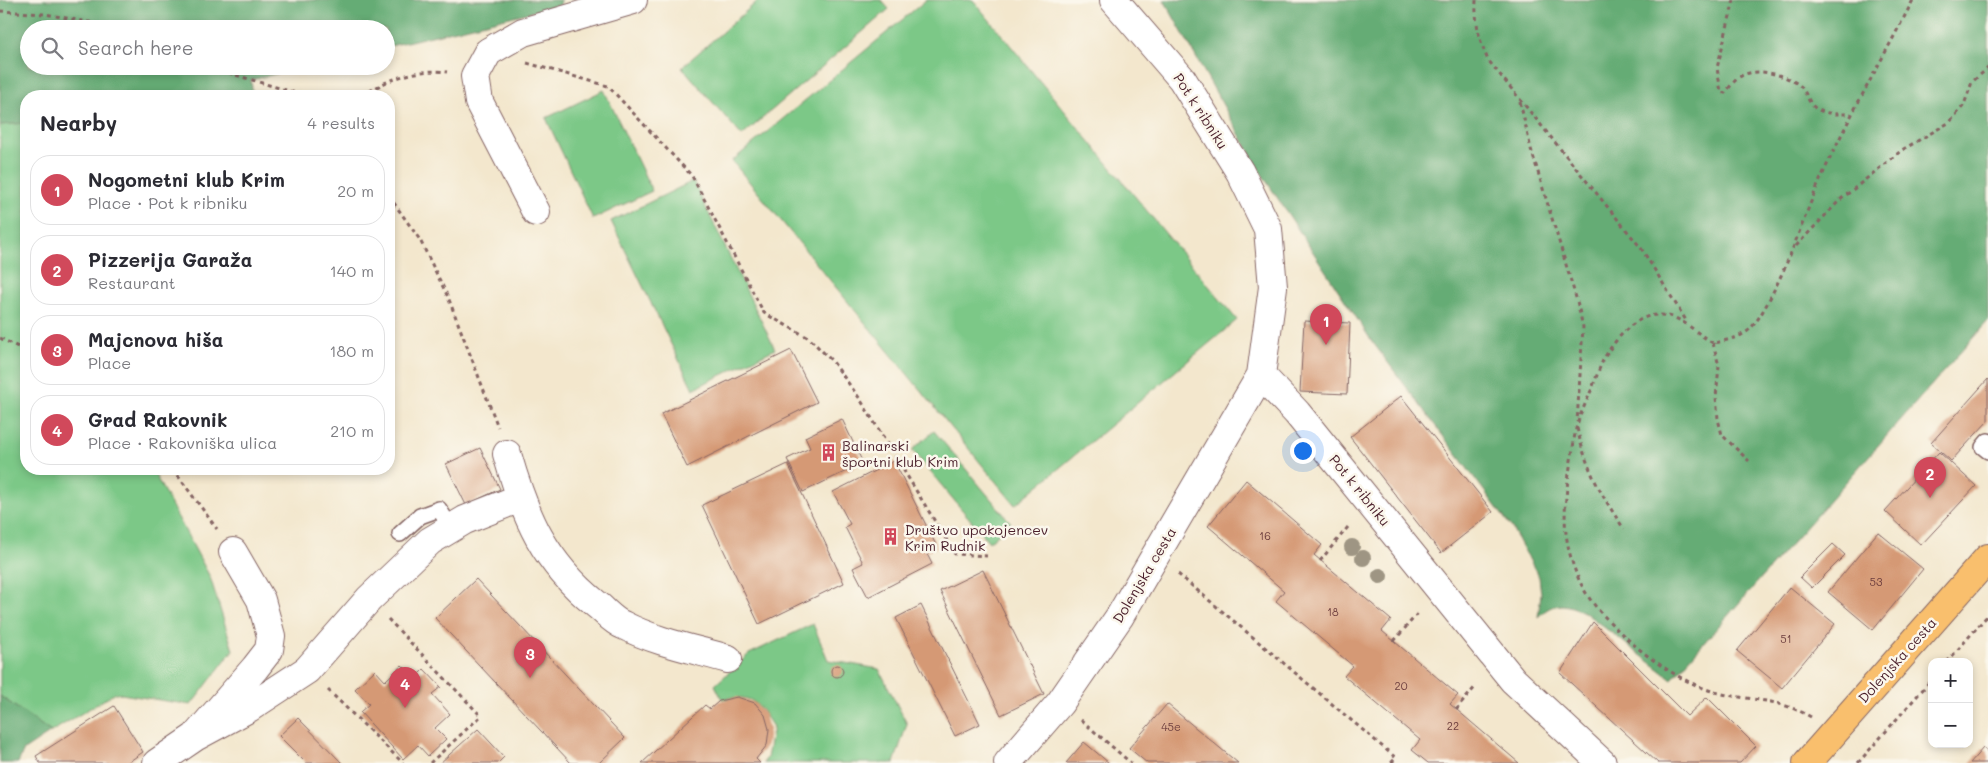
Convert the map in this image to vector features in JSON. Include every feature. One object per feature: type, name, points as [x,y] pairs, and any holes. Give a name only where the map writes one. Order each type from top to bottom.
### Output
[{"type":"main road","name":"Dolenjska cesta","points":[[1807,763],[1988,558]]},
{"type":"street","points":[[536,212],[479,102],[475,76],[488,52],[522,32],[633,0]]},
{"type":"street","name":"Pot k ribniku","points":[[1114,0],[1182,79],[1240,172],[1268,229],[1273,287],[1261,375],[1297,412],[1513,680],[1602,763]]},
{"type":"street","name":"Dolenjska cesta","points":[[1008,763],[1060,703],[1120,616],[1261,375]]},
{"type":"street","points":[[503,444],[520,498],[536,534],[560,570],[588,598],[621,625],[645,635],[728,659]]},
{"type":"street","points":[[156,763],[195,737],[249,708],[307,670],[369,599],[430,541],[451,528],[495,507],[520,498]]},
{"type":"street","points":[[195,737],[255,668],[268,650],[271,636],[261,600],[233,552]]},
{"type":"lane","points":[[1988,441],[1983,447],[1988,451]]},
{"type":"lane","points":[[400,534],[420,516],[439,509],[451,528]]},
{"type":"path","points":[[1476,0],[1475,15],[1479,40],[1488,60],[1520,102],[1641,248],[1688,324],[1700,336],[1713,343],[1731,339],[1750,330],[1767,306],[1794,248],[1821,178],[1851,114],[1888,50],[1913,0]]},
{"type":"path","points":[[1734,0],[1717,68],[1721,92],[1725,93],[1739,77],[1763,72],[1798,84],[1808,94],[1813,106],[1823,112],[1851,114]]},
{"type":"path","points":[[0,11],[45,14],[77,20]]},
{"type":"path","points":[[488,52],[608,86],[692,176],[764,313],[809,338],[834,362],[860,399],[956,554],[987,556]]},
{"type":"path","points":[[1794,248],[1840,200],[1902,150],[1950,122],[1964,105],[1972,82],[1988,68]]},
{"type":"path","points":[[372,90],[379,85],[415,74],[443,72],[475,76]]},
{"type":"path","points":[[235,75],[286,90]]},
{"type":"path","points":[[1520,102],[1531,149],[1577,301],[1583,327],[1577,425],[1565,500],[1569,554],[1575,572],[1586,594],[1605,617],[1655,661],[1694,684],[1728,695],[1773,701],[1794,707],[1836,730]]},
{"type":"path","points":[[395,205],[420,240],[448,297],[503,444]]},
{"type":"path","points":[[1624,529],[1599,492],[1584,458],[1577,425],[1608,352],[1634,322],[1656,314],[1673,316],[1688,324]]},
{"type":"path","points":[[0,338],[20,348]]},
{"type":"path","points":[[1713,343],[1719,366],[1716,397],[1722,435],[1749,461]]},
{"type":"path","points":[[176,475],[233,552]]},
{"type":"path","points":[[1320,561],[1348,527]]},
{"type":"path","points":[[1174,571],[1396,758],[1391,763]]},
{"type":"path","points":[[369,599],[481,716],[430,763]]},
{"type":"path","points":[[1394,641],[1418,614]]},
{"type":"path","points":[[1950,658],[1988,614]]},
{"type":"path","points":[[307,670],[403,763]]},
{"type":"path","points":[[1858,763],[1928,684]]},
{"type":"path","points":[[1456,710],[1476,686]]},
{"type":"path","points":[[1060,703],[1130,763]]},
{"type":"green space","points":[[0,0],[561,0],[560,5],[395,45],[395,20],[20,20],[20,75],[272,75],[251,80],[252,90],[20,90],[20,123],[0,125]]},
{"type":"green space","points":[[759,0],[881,0],[889,9],[742,136],[682,67]]},
{"type":"green space","points":[[926,0],[973,0],[1237,320],[1015,505],[732,161]]},
{"type":"green space","points":[[1164,0],[1988,0],[1988,321],[1672,679],[1584,612],[1560,605],[1549,608],[1538,617],[1541,594],[1539,577],[1512,528],[1371,340],[1261,173]]},
{"type":"green space","points":[[604,90],[652,191],[593,219],[546,118]]},
{"type":"green space","points":[[20,123],[20,475],[155,475],[210,577],[233,650],[191,705],[115,693],[51,732],[0,696],[0,125]]},
{"type":"green space","points":[[693,181],[775,349],[693,389],[611,221]]},
{"type":"green space","points":[[934,431],[1011,523],[989,542],[912,450]]},
{"type":"green space","points":[[813,624],[828,660],[879,669],[907,724],[894,763],[763,763],[767,758],[773,727],[768,718],[754,702],[748,699],[722,699],[715,685],[749,654]]},
{"type":"green space","points":[[0,696],[51,732],[24,750],[18,763],[0,763]]},
{"type":"building","points":[[1304,321],[1350,323],[1347,394],[1300,392]]},
{"type":"building","points":[[791,350],[817,402],[687,467],[661,414]]},
{"type":"building","points":[[1988,379],[1988,421],[1951,461],[1931,443]]},
{"type":"building","points":[[1401,396],[1493,512],[1441,553],[1350,437]]},
{"type":"building","name":"Balinarski športni klub Krim","points":[[842,419],[863,463],[803,492],[787,459],[810,448],[805,437]]},
{"type":"building","points":[[480,448],[500,489],[466,505],[446,464]]},
{"type":"building","points":[[1939,452],[1976,486],[1921,545],[1885,511]]},
{"type":"building","name":"Društvo upokojencev Krim Rudnik","points":[[894,461],[937,547],[926,552],[932,564],[868,597],[853,568],[863,563],[845,527],[850,524],[833,492]]},
{"type":"building","points":[[788,464],[844,583],[759,624],[702,505]]},
{"type":"building","points":[[1246,480],[1322,545],[1314,555],[1391,620],[1382,631],[1458,695],[1450,704],[1519,763],[1428,763],[1412,750],[1420,740],[1344,676],[1353,666],[1276,601],[1284,591],[1208,526]]},
{"type":"building","points":[[1878,532],[1923,569],[1873,630],[1828,592]]},
{"type":"building","points":[[1833,544],[1845,555],[1812,588],[1800,577]]},
{"type":"building","points":[[983,570],[1044,694],[1001,715],[940,591]]},
{"type":"building","points":[[476,579],[625,738],[599,763],[571,763],[435,618]]},
{"type":"building","points":[[1790,587],[1835,624],[1782,688],[1737,651]]},
{"type":"building","points":[[921,605],[980,724],[955,736],[896,618]]},
{"type":"building","points":[[1593,622],[1687,716],[1707,697],[1756,746],[1740,763],[1658,763],[1560,673]]},
{"type":"building","points":[[402,665],[415,678],[424,669],[441,687],[432,694],[450,714],[435,728],[446,739],[428,756],[418,745],[403,759],[360,712],[369,704],[355,689],[375,670],[385,681]]},
{"type":"building","points":[[837,665],[843,671],[837,677],[831,671]]},
{"type":"building","points":[[737,697],[755,703],[765,715],[769,729],[767,745],[756,759],[760,763],[642,763],[705,705],[710,709],[719,701]]},
{"type":"building","points":[[1167,704],[1238,763],[1147,763],[1129,748]]},
{"type":"building","points":[[114,706],[143,752],[127,763],[40,763],[36,756]]},
{"type":"building","points":[[298,718],[342,763],[306,763],[279,736]]},
{"type":"building","points":[[478,729],[504,757],[498,763],[440,763]]},
{"type":"building","points":[[1084,742],[1109,763],[1066,763]]},
{"type":"building","points":[[1983,748],[1988,752],[1988,763],[1970,763]]},
{"type":"place","name":"Nogometni klub Krim","points":[[1326,345]]},
{"type":"place","name":"Balinarski športni klub Krim","points":[[828,453]]},
{"type":"place","name":"Pizzerija Garaža","points":[[1930,498]]},
{"type":"place","name":"Društvo upokojencev Krim Rudnik","points":[[891,537]]},
{"type":"place","name":"Majcnova hiša","points":[[530,678]]},
{"type":"place","name":"Grad Rakovnik","points":[[405,708]]}]
